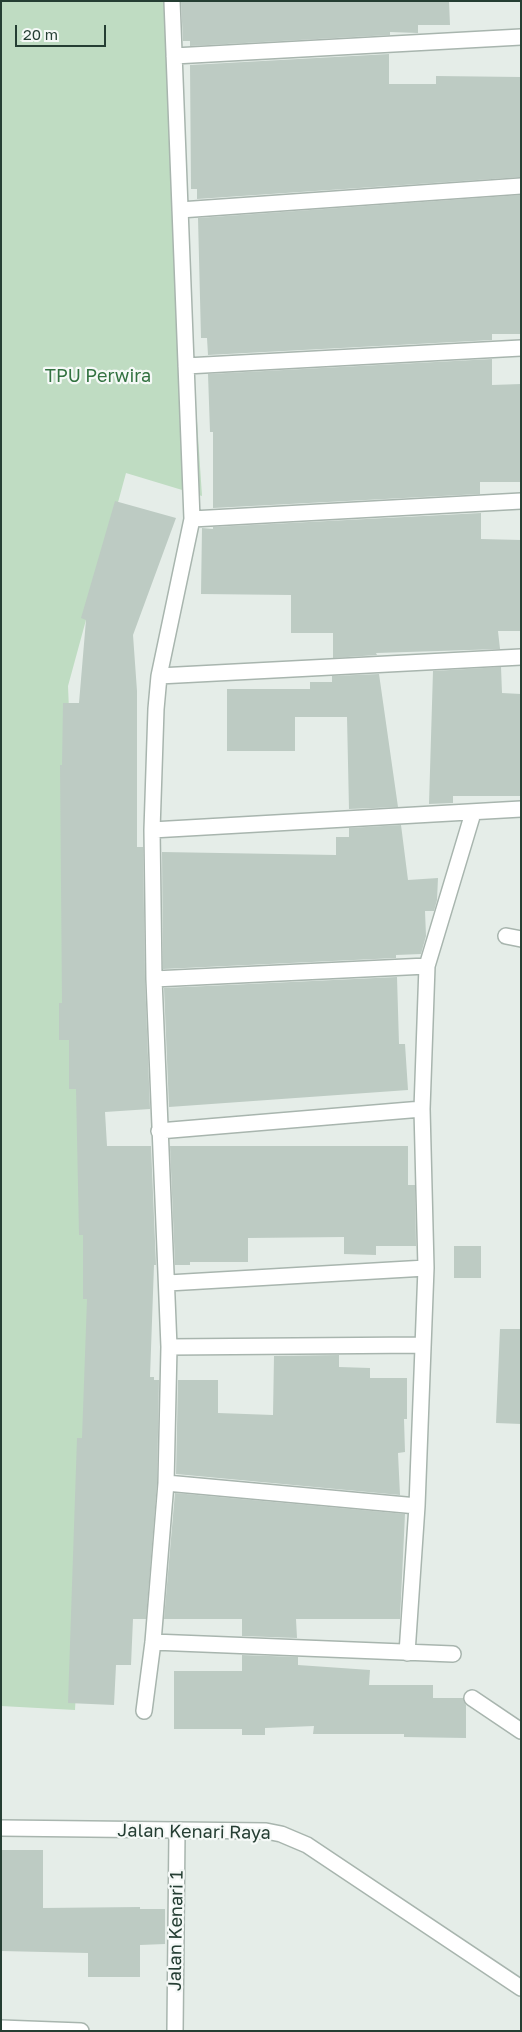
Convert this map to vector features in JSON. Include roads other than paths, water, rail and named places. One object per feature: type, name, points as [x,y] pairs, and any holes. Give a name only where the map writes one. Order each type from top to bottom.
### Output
[{"type":"street","points":[[144,1711],[153,1642],[166,1483],[169,1347],[168,1283],[159,1131],[154,979],[152,830],[159,676],[192,519],[172,1]]},
{"type":"street","points":[[174,56],[521,37]]},
{"type":"street","points":[[180,210],[521,186]]},
{"type":"street","points":[[186,366],[521,348]]},
{"type":"street","points":[[192,519],[521,501]]},
{"type":"street","points":[[159,676],[521,657]]},
{"type":"street","points":[[152,830],[521,809]]},
{"type":"street","points":[[408,1652],[426,1268],[422,1109],[427,966],[473,813]]},
{"type":"street","points":[[506,936],[521,939]]},
{"type":"street","points":[[154,979],[427,966]]},
{"type":"street","points":[[159,1131],[422,1109]]},
{"type":"street","points":[[168,1283],[426,1268]]},
{"type":"street","points":[[169,1347],[423,1345]]},
{"type":"street","points":[[166,1483],[416,1506]]},
{"type":"street","points":[[153,1642],[454,1654]]},
{"type":"street","points":[[472,1698],[521,1731]]},
{"type":"street","name":"Jalan Kenari Raya","points":[[1,1828],[266,1831],[281,1834],[307,1846],[521,1988]]},
{"type":"street","name":"Jalan Kenari 1","points":[[175,2031],[177,1831]]},
{"type":"street","points":[[1,2028],[81,2031]]},
{"type":"park label","name":"TPU Perwira","points":[[98,376]]}]
